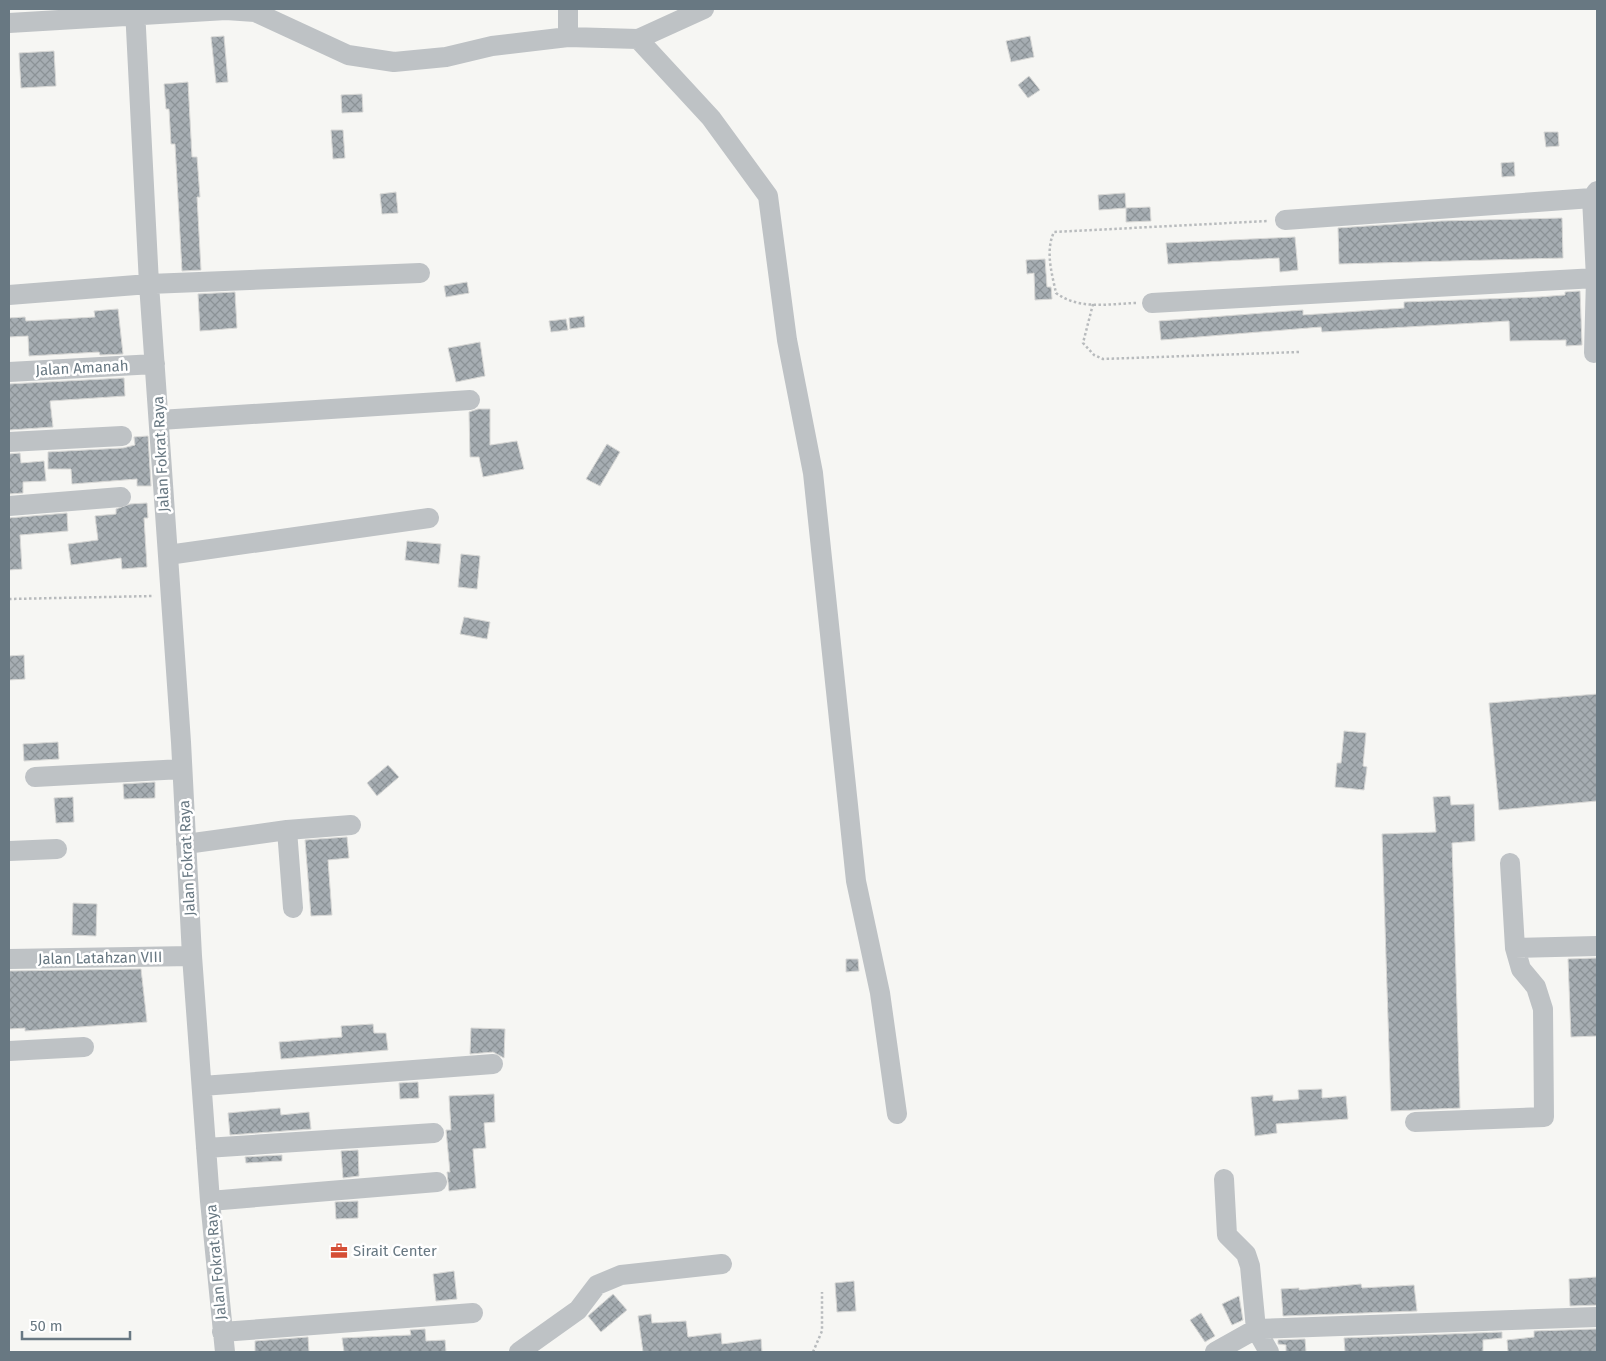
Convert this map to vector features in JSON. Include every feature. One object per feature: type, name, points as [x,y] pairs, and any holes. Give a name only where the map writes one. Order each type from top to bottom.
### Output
[{"type":"street","points":[[568,9],[568,37]]},
{"type":"street","points":[[9,23],[136,12],[226,10],[254,12],[348,55],[394,62],[446,57],[492,46],[568,37],[638,39],[704,9]]},
{"type":"street","name":"Jalan Fokrat Raya","points":[[136,12],[149,284],[160,420],[192,956],[210,1201],[225,1352]]},
{"type":"street","points":[[638,39],[711,118],[768,196],[787,340],[813,473],[856,881],[880,993],[898,1114]]},
{"type":"street","points":[[1285,220],[1339,217],[1594,194],[1596,278],[1594,353]]},
{"type":"street","points":[[9,295],[149,284],[420,273]]},
{"type":"street","points":[[1152,303],[1596,278]]},
{"type":"street","name":"Jalan Amanah","points":[[9,372],[155,364]]},
{"type":"street","points":[[160,420],[470,400]]},
{"type":"street","points":[[9,442],[122,436]]},
{"type":"street","points":[[9,506],[121,497]]},
{"type":"street","points":[[168,555],[429,518]]},
{"type":"street","points":[[35,777],[182,769]]},
{"type":"street","points":[[186,844],[287,830],[351,825]]},
{"type":"street","points":[[287,830],[293,908]]},
{"type":"street","points":[[9,851],[57,849]]},
{"type":"street","points":[[1415,1122],[1544,1117],[1542,1009],[1536,987],[1521,969],[1515,948],[1510,863]]},
{"type":"street","points":[[1515,948],[1597,946]]},
{"type":"street","name":"Jalan Latahzan VIII","points":[[9,959],[192,956]]},
{"type":"street","points":[[9,1051],[84,1047]]},
{"type":"street","points":[[202,1086],[493,1064]]},
{"type":"street","points":[[206,1148],[434,1133]]},
{"type":"street","points":[[1224,1179],[1227,1235],[1246,1254],[1250,1266],[1256,1329],[1269,1352]]},
{"type":"street","points":[[210,1201],[437,1182]]},
{"type":"street","points":[[519,1352],[578,1310],[597,1284],[621,1275],[722,1264]]},
{"type":"street","points":[[222,1332],[472,1313]]},
{"type":"street","points":[[1215,1352],[1256,1329],[1597,1317]]},
{"type":"path","points":[[1152,303],[1082,305],[1067,301],[1056,293],[1051,268],[1050,241],[1054,232],[1285,220]]},
{"type":"path","points":[[1093,304],[1083,343],[1087,350],[1102,359],[1299,352]]},
{"type":"path","points":[[9,599],[171,595]]},
{"type":"path","points":[[813,1352],[822,1331],[822,1292]]},
{"type":"building","points":[[224,36],[228,82],[216,83],[211,37]]},
{"type":"building","points":[[1030,36],[1034,57],[1011,62],[1006,41]]},
{"type":"building","points":[[54,51],[56,86],[21,88],[19,53]]},
{"type":"building","points":[[1029,76],[1040,90],[1028,98],[1018,85]]},
{"type":"building","points":[[188,82],[192,157],[197,157],[200,197],[197,197],[201,270],[182,271],[175,144],[171,144],[169,109],[166,109],[164,84]]},
{"type":"building","points":[[362,94],[363,112],[342,113],[341,95]]},
{"type":"building","points":[[331,130],[343,130],[345,158],[333,159]]},
{"type":"building","points":[[1544,132],[1558,132],[1559,146],[1546,147]]},
{"type":"building","points":[[1514,162],[1515,176],[1502,177],[1501,163]]},
{"type":"building","points":[[396,192],[398,213],[382,214],[380,194]]},
{"type":"building","points":[[1125,193],[1126,208],[1099,210],[1098,195]]},
{"type":"building","points":[[1150,207],[1151,221],[1126,222],[1126,208]]},
{"type":"building","points":[[1562,218],[1563,258],[1339,264],[1338,228],[1441,221]]},
{"type":"building","points":[[1295,237],[1298,270],[1280,272],[1279,258],[1168,264],[1166,243]]},
{"type":"building","points":[[1045,259],[1047,287],[1051,287],[1052,299],[1035,300],[1034,273],[1027,274],[1026,260]]},
{"type":"building","points":[[467,282],[469,293],[446,297],[444,286]]},
{"type":"building","points":[[1580,291],[1582,345],[1566,346],[1566,340],[1510,341],[1509,321],[1322,332],[1321,327],[1161,340],[1159,321],[1303,310],[1303,315],[1404,308],[1404,302],[1539,297],[1565,295],[1565,292]]},
{"type":"building","points":[[235,292],[237,328],[200,331],[198,294]]},
{"type":"building","points":[[118,309],[123,354],[100,355],[99,352],[29,356],[28,336],[9,337],[9,318],[25,317],[26,321],[95,317],[94,311]]},
{"type":"building","points":[[584,316],[585,327],[570,329],[569,318]]},
{"type":"building","points":[[566,319],[568,330],[551,332],[549,321]]},
{"type":"building","points":[[480,342],[485,376],[456,382],[448,348]]},
{"type":"building","points":[[124,378],[125,396],[50,401],[53,427],[9,430],[9,384]]},
{"type":"building","points":[[478,409],[490,409],[490,445],[517,441],[524,469],[483,477],[479,457],[470,457],[469,412]]},
{"type":"building","points":[[148,436],[151,486],[137,486],[137,479],[72,484],[71,469],[48,469],[48,452],[123,448],[135,445],[134,437]]},
{"type":"building","points":[[607,444],[620,452],[600,486],[586,479]]},
{"type":"building","points":[[20,453],[21,463],[44,461],[46,481],[23,482],[23,493],[9,494],[9,454]]},
{"type":"building","points":[[147,503],[148,518],[144,518],[147,567],[122,569],[121,558],[71,565],[68,544],[98,540],[95,516],[116,514],[116,509],[130,504]]},
{"type":"building","points":[[67,513],[68,531],[20,535],[22,569],[9,570],[9,518]]},
{"type":"building","points":[[407,541],[441,544],[439,564],[405,560]]},
{"type":"building","points":[[461,554],[480,556],[477,589],[458,587]]},
{"type":"building","points":[[464,617],[490,622],[487,639],[460,634]]},
{"type":"building","points":[[24,655],[25,679],[9,680],[9,656]]},
{"type":"building","points":[[1597,694],[1597,801],[1499,810],[1489,703]]},
{"type":"building","points":[[1344,731],[1366,733],[1363,766],[1367,767],[1364,790],[1335,787],[1337,763],[1341,763]]},
{"type":"building","points":[[58,742],[59,759],[24,761],[23,744]]},
{"type":"building","points":[[388,765],[399,777],[377,796],[367,783]]},
{"type":"building","points":[[155,782],[155,798],[124,799],[123,784]]},
{"type":"building","points":[[1450,796],[1451,805],[1474,804],[1475,841],[1452,843],[1460,1108],[1391,1111],[1382,834],[1436,832],[1433,797]]},
{"type":"building","points":[[73,797],[74,822],[56,823],[54,798]]},
{"type":"building","points":[[347,837],[349,858],[328,860],[332,915],[311,916],[305,840]]},
{"type":"building","points":[[73,903],[97,904],[96,936],[72,935]]},
{"type":"building","points":[[1597,958],[1597,1036],[1571,1037],[1568,959]]},
{"type":"building","points":[[846,959],[858,959],[859,971],[846,972]]},
{"type":"building","points":[[141,969],[147,1022],[25,1031],[25,1028],[9,1029],[9,971]]},
{"type":"building","points":[[373,1024],[374,1033],[386,1033],[388,1050],[281,1059],[279,1042],[342,1037],[341,1026]]},
{"type":"building","points":[[471,1028],[505,1029],[504,1058],[493,1052],[470,1054]]},
{"type":"building","points":[[418,1082],[419,1098],[400,1099],[399,1083]]},
{"type":"building","points":[[1322,1089],[1322,1098],[1346,1096],[1348,1119],[1276,1124],[1277,1133],[1255,1136],[1251,1097],[1273,1095],[1273,1101],[1299,1099],[1298,1090]]},
{"type":"building","points":[[494,1094],[495,1122],[484,1123],[486,1148],[473,1149],[476,1188],[449,1191],[447,1172],[450,1172],[446,1130],[451,1130],[449,1096]]},
{"type":"building","points":[[280,1108],[281,1115],[309,1112],[311,1129],[230,1135],[228,1113]]},
{"type":"building","points":[[358,1150],[359,1176],[343,1178],[341,1151]]},
{"type":"building","points":[[282,1155],[282,1161],[246,1163],[245,1157]]},
{"type":"building","points":[[358,1201],[358,1218],[336,1219],[335,1202]]},
{"type":"building","points":[[454,1271],[457,1299],[436,1301],[433,1274]]},
{"type":"building","points":[[1597,1277],[1597,1305],[1570,1306],[1569,1279]]},
{"type":"building","points":[[854,1281],[856,1311],[837,1312],[835,1283]]},
{"type":"building","points":[[1361,1284],[1362,1288],[1414,1285],[1417,1311],[1283,1316],[1281,1289],[1299,1288],[1299,1290]]},
{"type":"building","points":[[613,1294],[627,1310],[601,1332],[588,1316]]},
{"type":"building","points":[[1239,1296],[1243,1320],[1232,1325],[1222,1304]]},
{"type":"building","points":[[1201,1313],[1215,1336],[1205,1342],[1190,1320]]},
{"type":"building","points":[[651,1314],[652,1323],[686,1321],[688,1337],[721,1333],[722,1344],[761,1339],[762,1352],[643,1352],[638,1316]]},
{"type":"building","points":[[425,1329],[426,1341],[445,1340],[446,1352],[344,1352],[342,1338],[411,1335],[410,1330]]},
{"type":"building","points":[[1597,1329],[1597,1352],[1508,1352],[1507,1340],[1534,1337],[1534,1331]]},
{"type":"building","points":[[1502,1332],[1502,1338],[1483,1340],[1483,1352],[1345,1352],[1344,1338]]},
{"type":"building","points":[[308,1337],[309,1352],[255,1352],[255,1341]]},
{"type":"building","points":[[1305,1339],[1306,1352],[1286,1352],[1286,1345],[1278,1344],[1278,1340]]},
{"type":"place","name":"Sirait Center","points":[[339,1251]]}]
